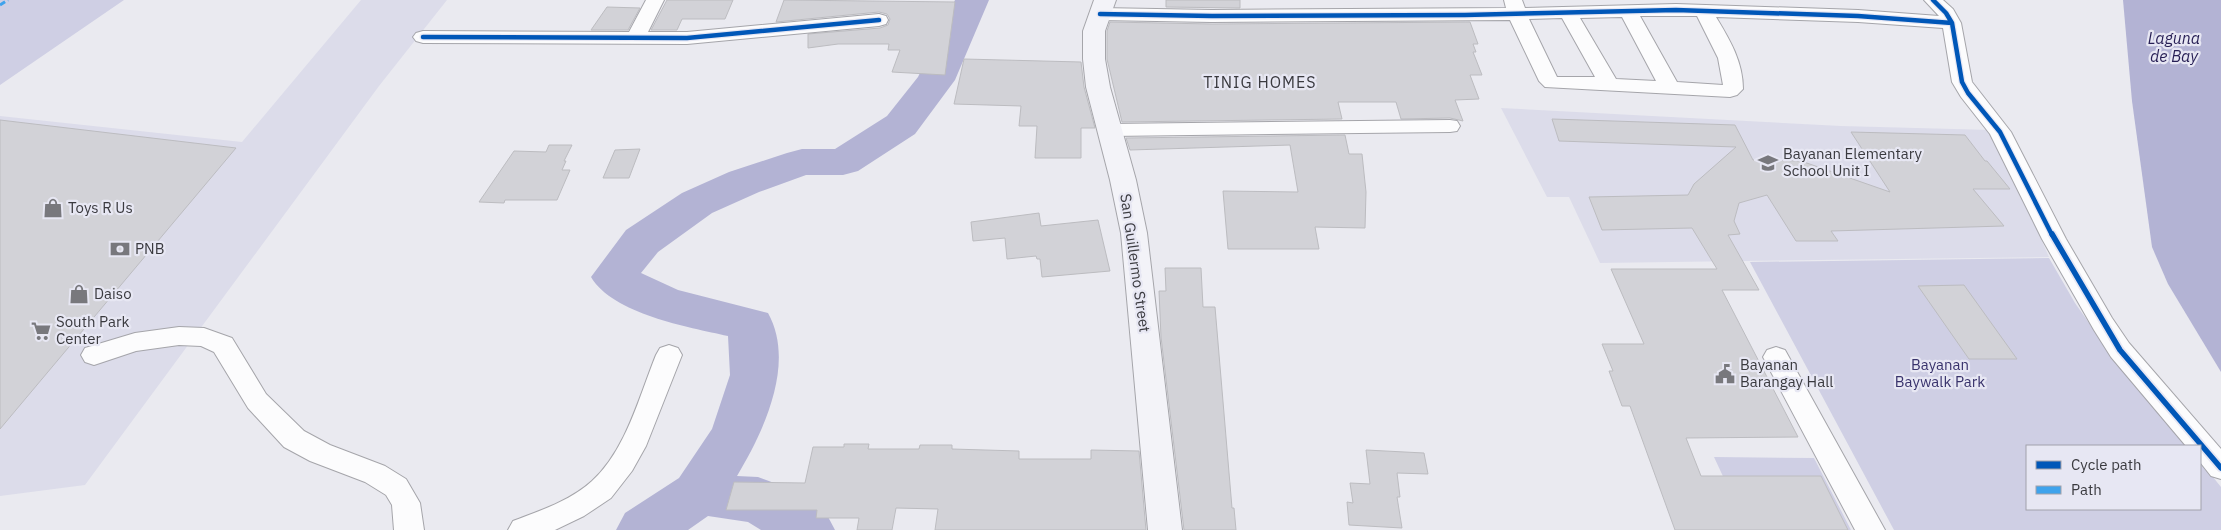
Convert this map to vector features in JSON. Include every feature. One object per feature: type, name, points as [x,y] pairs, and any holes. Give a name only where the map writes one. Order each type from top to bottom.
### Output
[{"type":"main road","name":"San Guillermo Street","points":[[1102,7],[1094,32],[1093,46],[1098,87],[1134,233],[1165,530]]},
{"type":"street","points":[[635,39],[655,0]]},
{"type":"street","points":[[1654,0],[1676,10]]},
{"type":"street","points":[[1933,0],[1946,13],[1952,23],[1962,82],[2000,132],[2054,240],[2103,324],[2120,350],[2221,468]]},
{"type":"street","points":[[1102,7],[1222,16],[1515,7],[1568,12],[1676,10],[1858,16],[1952,23]]},
{"type":"street","points":[[1515,7],[1549,81],[1555,84],[1609,84],[1730,92],[1734,89],[1734,80],[1724,50],[1703,11]]},
{"type":"street","points":[[1628,11],[1670,88]]},
{"type":"street","points":[[1568,12],[1609,84]]},
{"type":"street","points":[[423,37],[687,38],[879,20]]},
{"type":"street","points":[[1110,130],[1450,126]]},
{"type":"street","points":[[94,354],[135,342],[164,337],[204,337],[224,345],[257,401],[294,439],[320,453],[375,474],[396,486],[406,504],[409,530]]},
{"type":"street","points":[[523,530],[572,508],[601,490],[616,473],[631,445],[669,355]]},
{"type":"street","points":[[1776,356],[1870,530]]},
{"type":"shaded area","points":[[361,0],[447,0],[379,86],[85,485],[0,496],[0,116],[242,142]]},
{"type":"shaded area","name":"Bayanan Elementary School Unit I","points":[[1501,108],[1841,126],[1992,130],[2049,257],[1600,263],[1569,197],[1547,197]]},
{"type":"green space","points":[[0,0],[124,0],[0,85]]},
{"type":"green space","name":"Bayanan Baywalk Park","points":[[2049,258],[2075,303],[2108,350],[2187,445],[2026,445],[2026,510],[2201,510],[2201,462],[2221,487],[2221,530],[1894,530],[1750,262]]},
{"type":"green space","points":[[1714,457],[1814,458],[1851,530],[1748,530]]},
{"type":"water","name":"Laguna de Bay","points":[[2123,0],[2221,0],[2221,372],[2168,284],[2152,247],[2132,101]]},
{"type":"building","points":[[667,0],[733,0],[725,19],[682,19],[677,30],[651,30]]},
{"type":"building","points":[[784,0],[955,2],[945,75],[892,72],[900,50],[888,50],[889,44],[838,44],[808,48],[808,34],[880,28],[888,25],[890,19],[887,14],[879,12],[776,22]]},
{"type":"building","points":[[1166,0],[1240,0],[1240,8],[1166,7]]},
{"type":"building","points":[[607,7],[640,8],[628,30],[591,30]]},
{"type":"building","points":[[1110,22],[1212,24],[1470,22],[1478,44],[1473,44],[1476,52],[1473,52],[1482,75],[1470,75],[1479,99],[1455,100],[1463,121],[1450,118],[1401,119],[1396,102],[1338,102],[1342,119],[1122,122],[1107,59],[1107,31]]},
{"type":"building","points":[[964,59],[1081,62],[1084,87],[1095,128],[1081,128],[1081,158],[1035,158],[1037,126],[1019,126],[1021,106],[954,104]]},
{"type":"building","points":[[1552,119],[1735,125],[1753,160],[1801,161],[1890,192],[1851,132],[1965,135],[2010,189],[1973,189],[2004,226],[1831,231],[1838,241],[1796,241],[1767,195],[1739,203],[1734,221],[1740,234],[1728,235],[1759,290],[1722,290],[1798,437],[1686,438],[1701,476],[1821,476],[1848,530],[1675,530],[1630,406],[1622,406],[1609,371],[1613,371],[1602,344],[1644,344],[1611,269],[1717,269],[1692,228],[1602,230],[1589,197],[1688,195],[1694,184],[1736,147],[1559,141]]},
{"type":"building","name":"South Park Center","points":[[0,120],[236,148],[0,429]]},
{"type":"building","points":[[1345,135],[1349,154],[1362,154],[1366,192],[1365,228],[1315,227],[1319,249],[1228,249],[1223,191],[1298,192],[1290,145],[1130,150],[1126,138]]},
{"type":"building","points":[[549,145],[572,145],[562,170],[570,170],[557,200],[505,200],[504,203],[479,202],[514,151],[546,152]]},
{"type":"building","points":[[640,149],[629,178],[603,178],[615,150]]},
{"type":"building","points":[[1039,213],[1041,226],[1098,220],[1110,271],[1042,277],[1040,259],[1037,259],[1036,256],[1007,259],[1005,238],[973,241],[971,222]]},
{"type":"building","points":[[1165,268],[1201,268],[1203,307],[1215,307],[1232,508],[1234,508],[1236,530],[1184,530],[1161,337],[1159,291],[1166,291]]},
{"type":"building","points":[[1964,285],[2017,359],[1969,359],[1918,286]]},
{"type":"building","points":[[844,444],[869,444],[868,449],[919,449],[920,445],[952,445],[952,449],[1019,451],[1019,459],[1091,459],[1091,450],[1139,451],[1146,530],[935,530],[938,509],[896,508],[892,530],[857,530],[859,518],[816,518],[817,510],[726,510],[734,482],[805,483],[813,447],[844,447]]},
{"type":"building","points":[[1366,450],[1424,453],[1428,474],[1397,473],[1400,497],[1397,497],[1402,528],[1349,525],[1347,502],[1353,503],[1350,483],[1370,484]]},
{"type":"waterway","points":[[644,530],[698,494],[735,435],[755,375],[751,325],[662,302],[629,287],[614,277],[642,241],[697,203],[744,182],[802,162],[843,162],[901,125],[936,80],[972,0]]},
{"type":"waterway","points":[[715,496],[758,500],[807,530]]},
{"type":"marked path","points":[[0,5],[8,0]]},
{"type":"cycle path","points":[[1100,14],[1212,16],[1465,15],[1676,10],[1858,16],[1952,23],[1946,13],[1933,0]]},
{"type":"cycle path","points":[[423,37],[687,38],[879,20]]},
{"type":"cycle path","points":[[1952,23],[1962,82],[1968,93],[2000,132],[2054,239],[2103,324],[2120,350],[2221,468]]},
{"type":"place","name":"Bayanan Elementary School Unit I","points":[[1768,163]]},
{"type":"place","name":"Toys R Us","points":[[53,208]]},
{"type":"place","name":"PNB","points":[[120,249]]},
{"type":"place","name":"Daiso","points":[[79,294]]},
{"type":"place","name":"South Park Center","points":[[41,331]]},
{"type":"place","name":"Bayanan Barangay Hall","points":[[1725,374]]},
{"type":"district","name":"TINIG HOMES","points":[[1260,82]]}]
